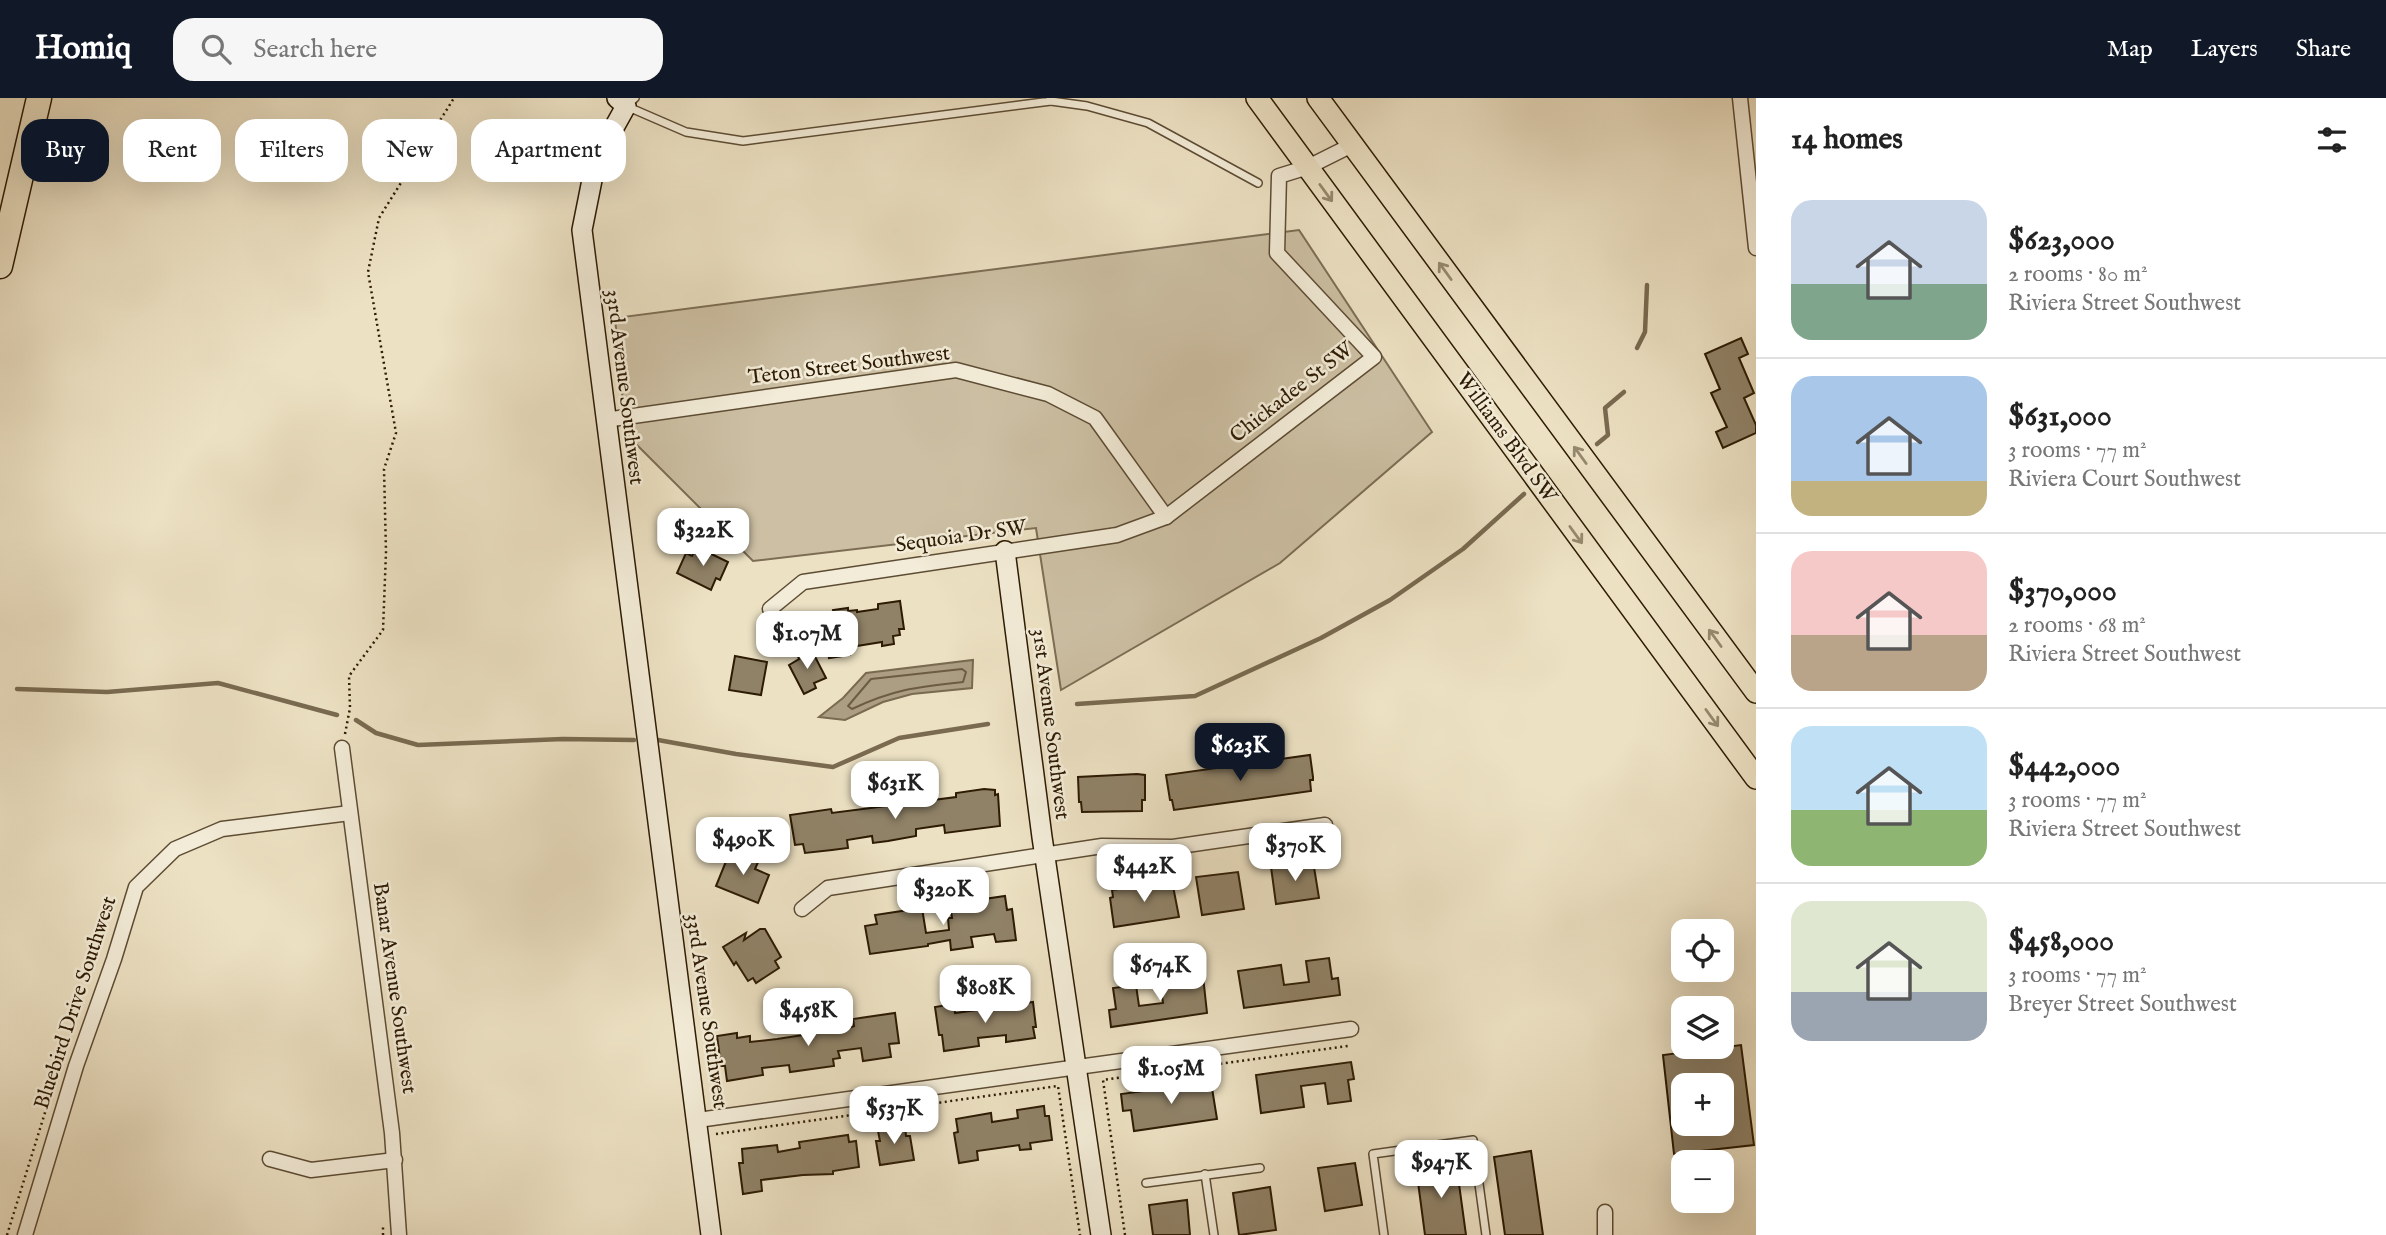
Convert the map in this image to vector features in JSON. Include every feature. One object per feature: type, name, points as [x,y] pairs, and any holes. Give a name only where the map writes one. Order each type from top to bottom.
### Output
[{"type":"highway","points":[[0,266],[42,98]]},
{"type":"main road","name":"Williams Blvd SW","points":[[1257,98],[1756,778]]},
{"type":"main road","points":[[1318,98],[1756,692]]},
{"type":"street","points":[[1740,98],[1756,248]]},
{"type":"street","name":"33rd Avenue Southwest","points":[[626,101],[596,160],[582,230],[711,1235]]},
{"type":"street","name":"Chickadee St SW","points":[[1166,517],[1374,357],[1277,253],[1279,176],[1308,167],[1352,145]]},
{"type":"street","name":"Teton Street Southwest","points":[[605,420],[956,370],[1048,394],[1095,418],[1166,517]]},
{"type":"street","name":"Sequoia Dr SW","points":[[770,609],[803,582],[1117,536],[1166,517]]},
{"type":"street","name":"31st Avenue Southwest","points":[[1005,551],[1045,854],[1101,1235]]},
{"type":"street","name":"Banar Avenue Southwest","points":[[342,748],[395,1160],[399,1235]]},
{"type":"street","name":"Bluebird Drive Southwest","points":[[25,1235],[76,1066],[136,887],[175,849],[222,830],[349,813]]},
{"type":"street","points":[[802,909],[828,888],[1102,846],[1173,847],[1325,825]]},
{"type":"street","points":[[698,1120],[1351,1029]]},
{"type":"street","points":[[270,1159],[311,1170],[395,1160]]},
{"type":"street","points":[[1605,1212],[1605,1235]]},
{"type":"lane","points":[[626,101],[686,132],[743,141],[1050,99],[1148,123],[1258,183]]},
{"type":"lane","points":[[1384,1235],[1373,1154],[1473,1140],[1486,1235]]},
{"type":"lane","points":[[1146,1183],[1260,1168]]},
{"type":"lane","points":[[1205,1174],[1214,1235]]},
{"type":"path","points":[[342,748],[350,708],[349,676],[383,630],[386,552],[384,469],[396,433],[368,272],[379,218],[454,98]]},
{"type":"path","points":[[1125,1235],[1103,1080],[1348,1046]]},
{"type":"path","points":[[716,1134],[1058,1086],[1080,1235]]},
{"type":"path","points":[[7,1235],[52,1090]]},
{"type":"shaded area","points":[[1299,230],[1432,432],[1280,563],[1061,690],[1036,528],[753,561],[626,434],[615,318]]},
{"type":"water","points":[[973,660],[972,688],[912,694],[883,702],[845,720],[819,717],[843,698],[866,673]]},
{"type":"building","points":[[1741,338],[1748,354],[1739,358],[1754,393],[1744,398],[1756,425],[1756,433],[1723,448],[1716,432],[1727,427],[1711,393],[1720,389],[1705,354]]},
{"type":"building","points":[[697,547],[728,562],[720,580],[716,578],[711,590],[677,573],[686,553],[692,556]]},
{"type":"building","points":[[900,601],[904,629],[899,629],[900,635],[893,636],[894,644],[882,646],[882,642],[857,646],[849,648],[850,655],[829,658],[824,622],[835,620],[833,610],[848,608],[848,611],[857,612],[878,609],[878,604]]},
{"type":"building","points":[[810,647],[826,678],[814,683],[816,688],[804,694],[789,665],[799,659],[797,654]]},
{"type":"building","points":[[735,656],[767,662],[761,695],[729,690]]},
{"type":"building","points":[[1310,755],[1313,777],[1313,780],[1310,780],[1311,791],[1174,810],[1170,800],[1166,775]]},
{"type":"building","points":[[1145,775],[1142,811],[1082,812],[1078,777]]},
{"type":"building","points":[[995,790],[995,795],[998,794],[1000,826],[945,833],[944,825],[916,829],[916,836],[873,843],[872,836],[847,840],[848,848],[805,853],[803,844],[795,845],[790,815],[831,809],[832,813],[956,797],[956,793]]},
{"type":"building","points":[[731,849],[759,860],[755,869],[769,875],[758,903],[716,886]]},
{"type":"building","points":[[1313,861],[1319,898],[1276,904],[1271,867]]},
{"type":"building","points":[[1238,872],[1244,909],[1202,915],[1196,877]]},
{"type":"building","points":[[1172,881],[1179,917],[1114,927],[1110,898],[1113,897],[1112,890]]},
{"type":"building","points":[[1005,896],[1007,910],[1012,909],[1016,940],[996,942],[994,934],[971,937],[973,947],[951,950],[950,940],[928,946],[870,954],[865,926],[877,924],[875,915],[922,908],[926,933],[949,930],[948,918],[952,918],[950,904]]},
{"type":"building","points":[[760,929],[765,929],[781,957],[775,961],[779,968],[756,983],[753,978],[748,981],[723,947],[746,933],[744,940]]},
{"type":"building","points":[[1329,958],[1332,979],[1338,978],[1340,995],[1244,1008],[1238,971],[1281,965],[1284,985],[1309,982],[1306,961]]},
{"type":"building","points":[[1203,976],[1207,1013],[1111,1027],[1109,1010],[1116,1009],[1113,988],[1136,985],[1139,1006],[1163,1003],[1160,982]]},
{"type":"building","points":[[1033,1002],[1035,1038],[1006,1042],[1006,1035],[978,1038],[979,1046],[944,1051],[935,1007],[954,1004],[955,1013]]},
{"type":"building","points":[[895,1013],[899,1043],[889,1044],[891,1057],[863,1061],[861,1048],[838,1051],[840,1058],[833,1059],[834,1066],[790,1072],[789,1065],[762,1068],[763,1075],[727,1081],[725,1066],[721,1066],[717,1036],[737,1033],[737,1038],[750,1036],[750,1042],[777,1039],[849,1028],[854,1026],[853,1019]]},
{"type":"building","points":[[1741,1045],[1754,1145],[1710,1150],[1674,1150],[1672,1136],[1734,1136],[1734,1073],[1671,1073],[1671,1127],[1663,1055],[1671,1054],[1671,1059],[1734,1059],[1734,1046]]},
{"type":"building","points":[[1351,1062],[1354,1079],[1348,1080],[1351,1101],[1328,1104],[1325,1083],[1301,1086],[1304,1107],[1261,1113],[1256,1075]]},
{"type":"building","points":[[1211,1082],[1217,1119],[1134,1131],[1131,1110],[1123,1111],[1121,1094]]},
{"type":"building","points":[[1044,1106],[1045,1116],[1049,1116],[1052,1140],[1030,1143],[1031,1149],[1020,1150],[1019,1145],[977,1151],[978,1160],[959,1163],[954,1133],[958,1132],[956,1119],[991,1113],[992,1122],[1018,1118],[1017,1110]]},
{"type":"building","points":[[905,1126],[906,1136],[910,1136],[914,1160],[880,1165],[876,1141],[880,1141],[878,1131]]},
{"type":"building","points":[[848,1135],[849,1142],[856,1141],[859,1167],[833,1171],[833,1174],[761,1180],[762,1191],[743,1194],[739,1163],[743,1163],[742,1149],[777,1145],[778,1152],[800,1148],[799,1142]]},
{"type":"building","points":[[1531,1151],[1543,1235],[1505,1235],[1494,1157]]},
{"type":"building","points":[[1456,1162],[1466,1235],[1425,1235],[1416,1167]]},
{"type":"building","points":[[1355,1163],[1362,1205],[1325,1211],[1318,1168]]},
{"type":"building","points":[[1270,1187],[1276,1230],[1239,1235],[1233,1193]]},
{"type":"building","points":[[1187,1200],[1190,1235],[1153,1235],[1149,1205]]},
{"type":"waterway","points":[[1637,348],[1645,332],[1647,285]]},
{"type":"waterway","points":[[1597,444],[1608,435],[1605,408],[1624,392]]},
{"type":"waterway","points":[[1077,704],[1195,696],[1321,638],[1390,600],[1463,549],[1524,494]]},
{"type":"waterway","points":[[17,689],[107,692],[218,683],[337,715]]},
{"type":"waterway","points":[[356,720],[376,733],[418,745],[563,739],[634,740]]},
{"type":"waterway","points":[[658,740],[833,767],[899,738],[988,724]]}]
